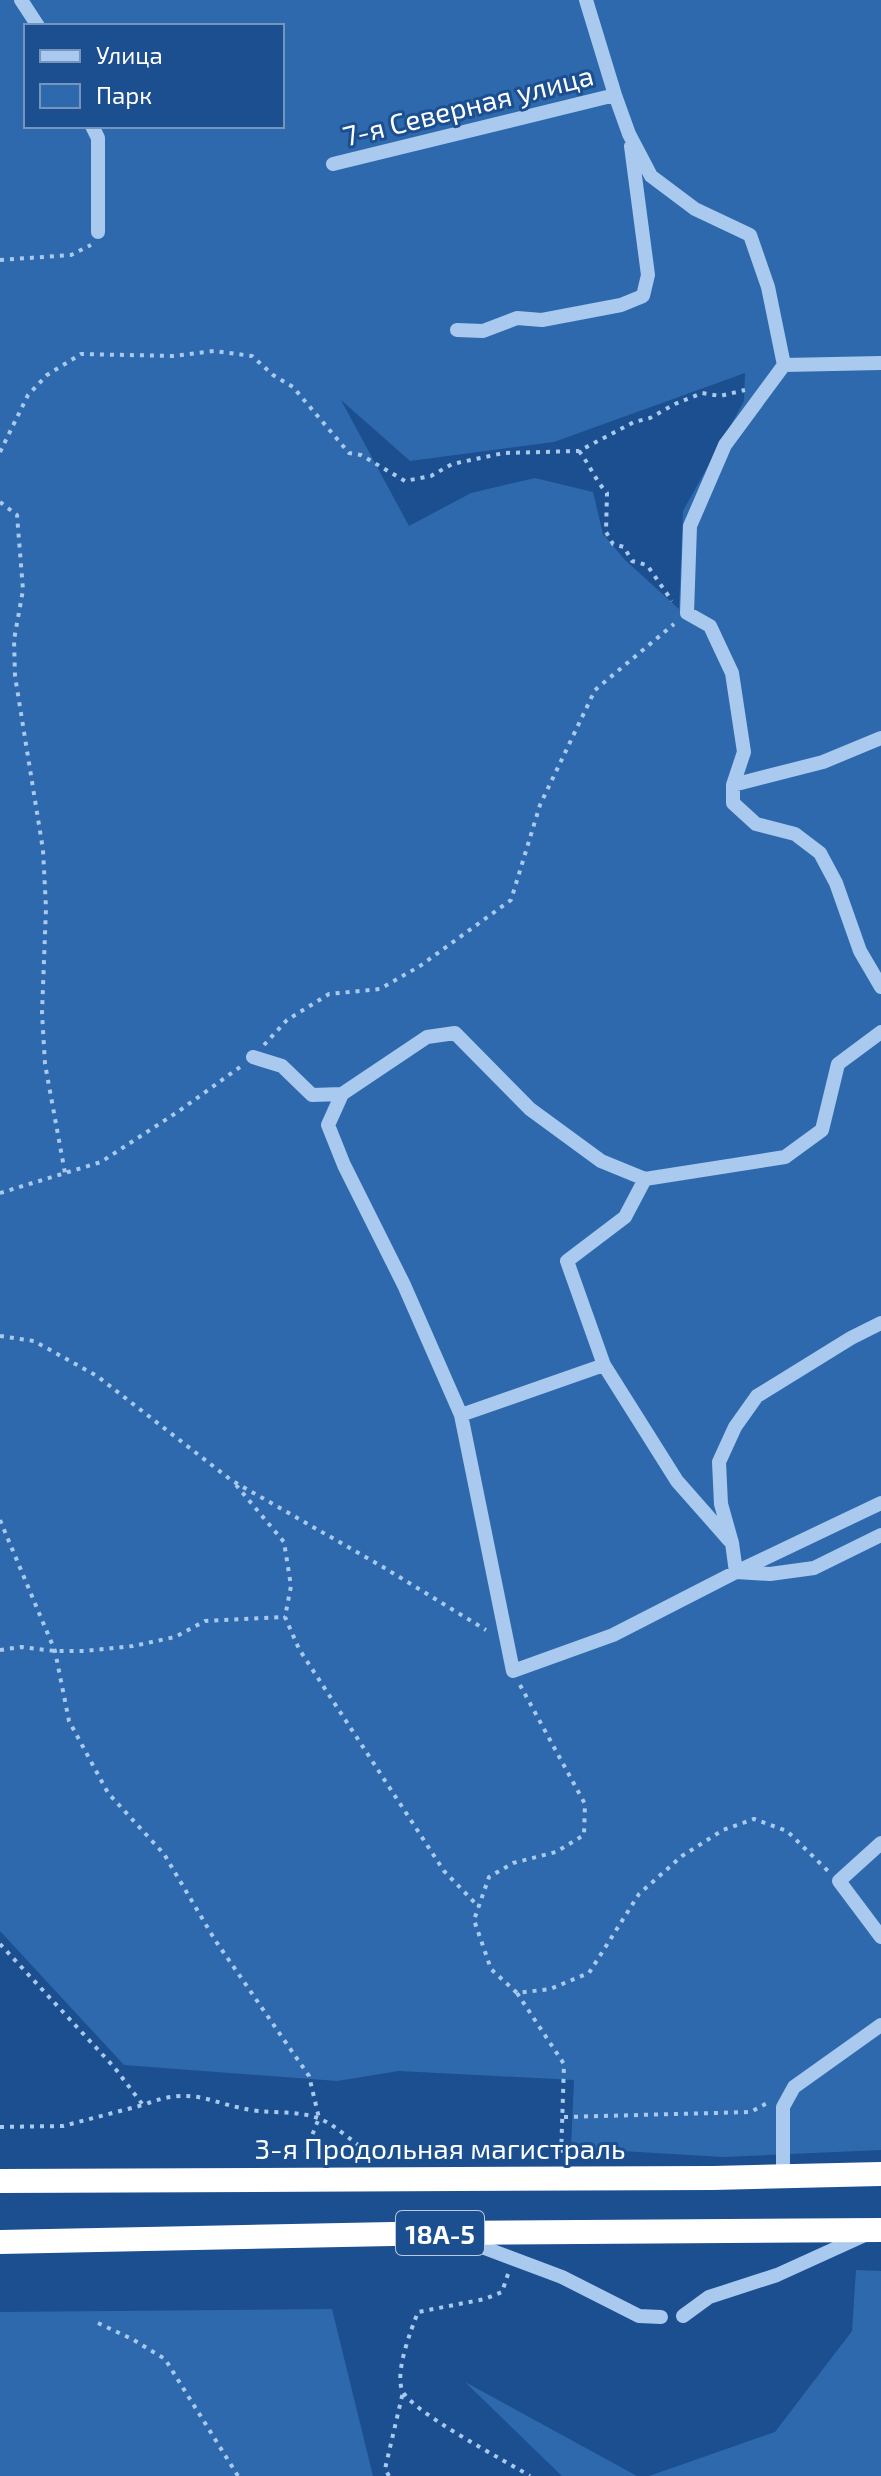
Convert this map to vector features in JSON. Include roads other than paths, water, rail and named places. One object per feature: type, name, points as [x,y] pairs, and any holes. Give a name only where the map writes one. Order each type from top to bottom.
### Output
[{"type":"highway","name":"3-я Продольная магистраль","points":[[0,2181],[881,2174]]},
{"type":"highway","name":"18А-5","points":[[0,2242],[443,2233],[878,2230]]},
{"type":"street","points":[[21,0],[37,24]]},
{"type":"street","points":[[586,0],[629,134],[651,176],[695,209],[750,235],[768,287],[784,365]]},
{"type":"street","name":"7-я Северная улица","points":[[333,164],[615,95]]},
{"type":"street","points":[[93,128],[98,138],[98,232]]},
{"type":"street","points":[[457,330],[483,331],[517,318],[542,320],[621,305],[643,296],[648,275],[629,134]]},
{"type":"street","points":[[881,363],[784,365],[763,391],[725,445],[690,526],[687,613],[710,626],[732,673],[744,752],[733,785],[733,803],[756,824],[795,834],[820,853],[836,883],[860,951],[881,987]]},
{"type":"street","points":[[733,785],[823,762],[881,738]]},
{"type":"street","points":[[881,1032],[838,1064],[822,1130],[785,1157],[645,1179],[601,1161],[530,1109],[455,1033],[427,1037],[342,1094],[328,1125],[461,1415],[513,1671],[613,1635],[881,1503]]},
{"type":"street","points":[[253,1057],[282,1066],[312,1095],[342,1094]]},
{"type":"street","points":[[645,1179],[625,1217],[567,1261],[604,1365],[677,1481],[732,1543]]},
{"type":"street","points":[[736,1572],[721,1504],[719,1462],[735,1427],[757,1396],[881,1323]]},
{"type":"street","points":[[461,1415],[604,1365]]},
{"type":"street","points":[[736,1572],[770,1574],[814,1568],[881,1535]]},
{"type":"street","points":[[881,1843],[839,1881],[881,1937]]},
{"type":"street","points":[[783,2176],[783,2107],[794,2087],[881,2025]]},
{"type":"street","points":[[683,2316],[709,2297],[777,2275],[878,2230]]},
{"type":"street","points":[[443,2233],[562,2277],[639,2316],[661,2317]]}]
